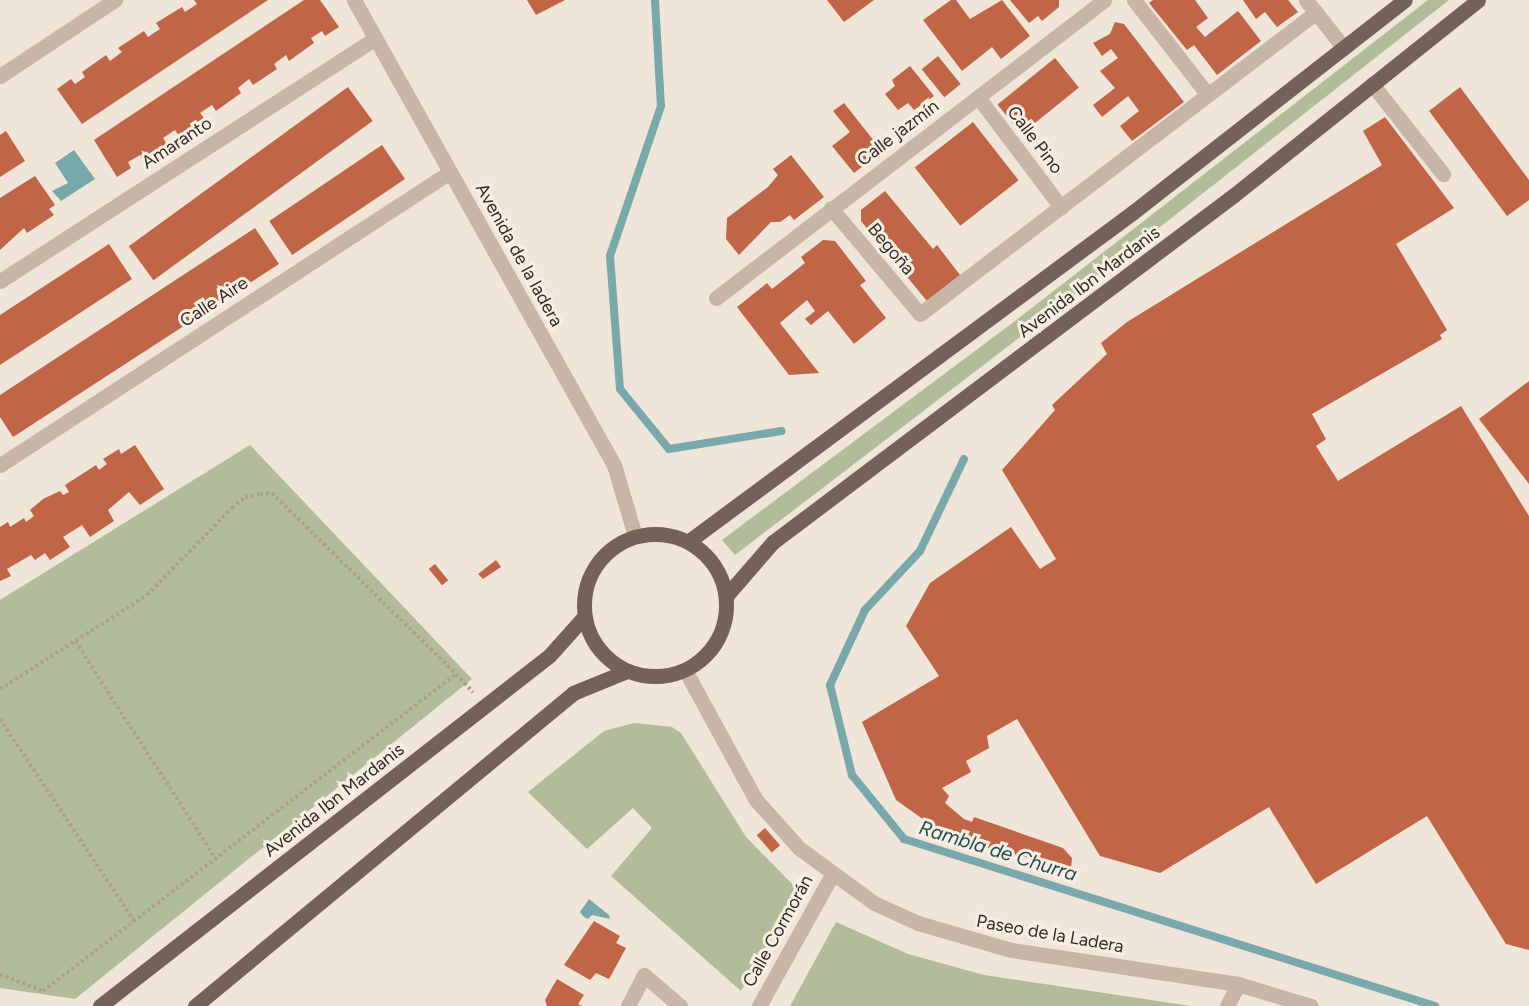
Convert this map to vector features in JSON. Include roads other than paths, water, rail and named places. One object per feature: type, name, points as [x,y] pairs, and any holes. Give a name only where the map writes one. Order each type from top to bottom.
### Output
[{"type":"main road","name":"Avenida Ibn Mardanis","points":[[689,542],[1132,213],[1405,0]]},
{"type":"main road","name":"Avenida Ibn Mardanis","points":[[726,596],[773,542],[987,384],[1478,0]]},
{"type":"main road","points":[[653,533],[689,542],[707,555],[720,574],[726,596],[726,618],[718,640],[704,658],[685,670],[646,676],[627,671],[607,658],[592,640],[584,616],[589,576],[616,545],[635,536],[653,533]]},
{"type":"main road","name":"Avenida Ibn Mardanis","points":[[100,1006],[549,656],[584,616]]},
{"type":"main road","points":[[195,1006],[573,693],[627,671]]},
{"type":"street","points":[[0,76],[115,0]]},
{"type":"street","name":"Avenida de la ladera","points":[[354,0],[614,465],[635,536]]},
{"type":"street","name":"Calle jazmín","points":[[716,298],[1104,0]]},
{"type":"street","points":[[1134,0],[1208,95]]},
{"type":"street","points":[[1061,207],[1208,95],[1311,6],[1344,48]]},
{"type":"street","name":"Amaranto","points":[[0,281],[375,38]]},
{"type":"street","points":[[1372,84],[1443,174]]},
{"type":"street","name":"Calle Pino","points":[[978,97],[1061,207]]},
{"type":"street","name":"Calle Aire","points":[[0,465],[450,172]]},
{"type":"street","name":"Begoña","points":[[831,208],[920,314],[1061,207]]},
{"type":"street","name":"Paseo de la Ladera","points":[[685,670],[756,800],[799,848],[832,875],[874,903],[962,938],[1060,959],[1238,984],[1311,1006]]},
{"type":"street","name":"Calle Cormorán","points":[[759,1006],[832,875]]},
{"type":"street","points":[[628,1006],[645,975],[680,1006]]},
{"type":"street","points":[[1227,1006],[1238,984]]},
{"type":"water","points":[[74,150],[95,179],[61,201],[52,191],[68,183],[55,163]]},
{"type":"water","points":[[589,899],[609,915],[610,919],[592,915],[588,919],[584,917],[580,912]]},
{"type":"waterway","name":"Rambla de Churra","points":[[655,0],[661,106],[610,256],[620,389],[669,449],[782,431]]},
{"type":"waterway","name":"Rambla de Churra","points":[[964,459],[920,551],[865,610],[830,685],[852,775],[904,839],[1435,1006]]}]
